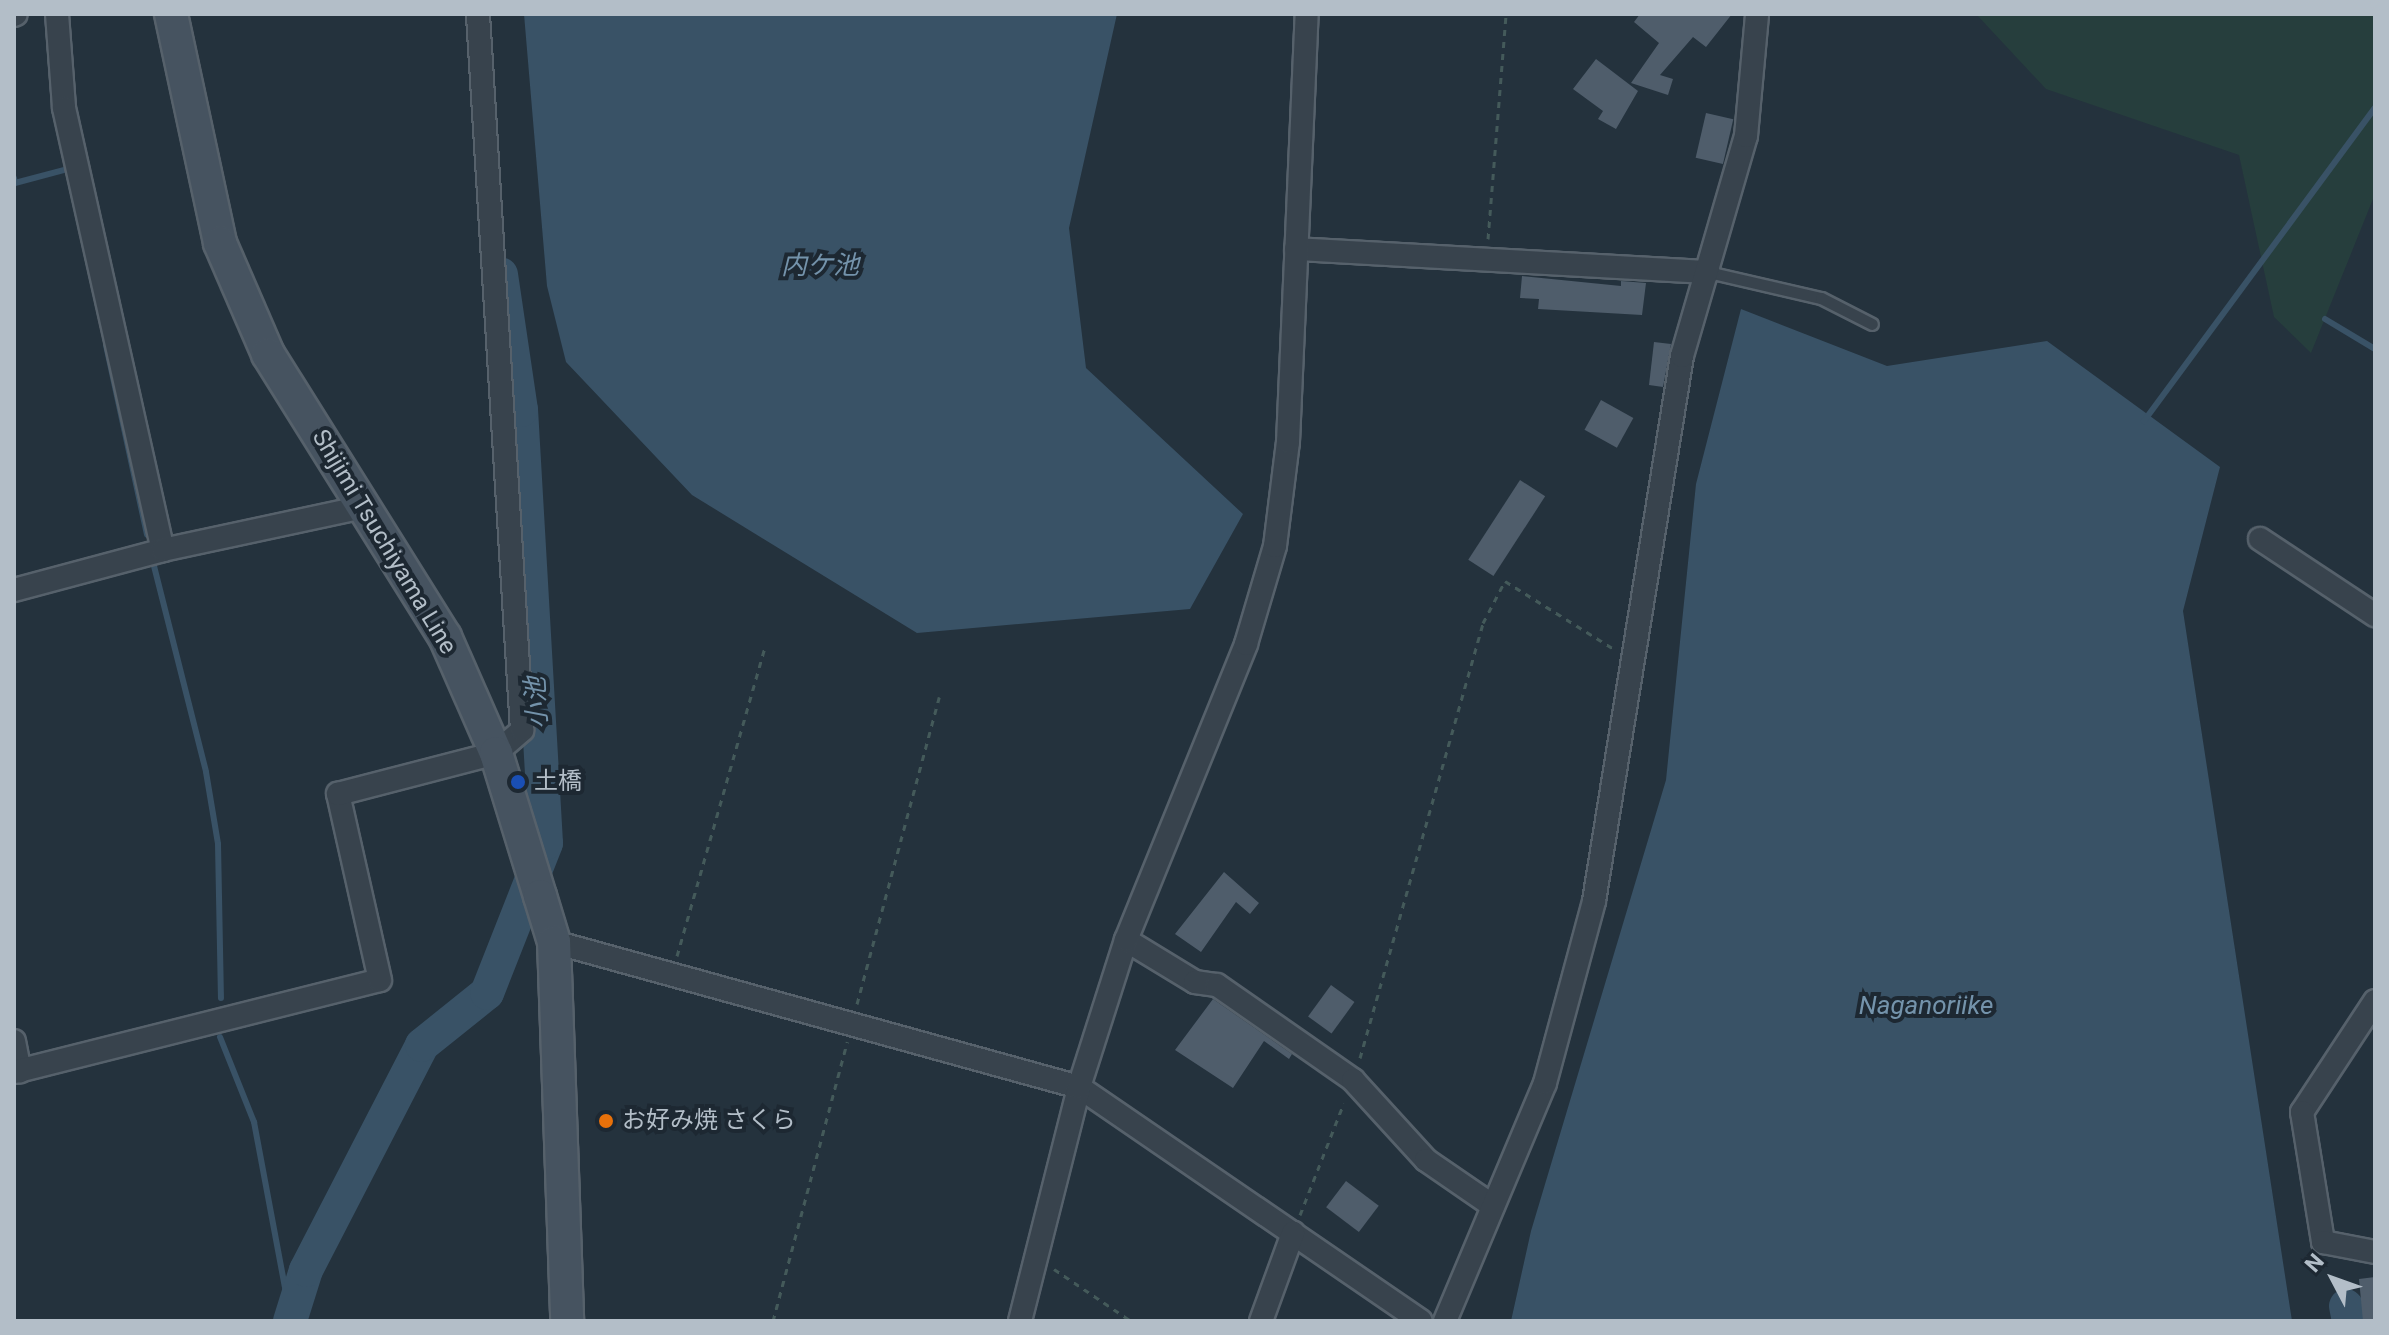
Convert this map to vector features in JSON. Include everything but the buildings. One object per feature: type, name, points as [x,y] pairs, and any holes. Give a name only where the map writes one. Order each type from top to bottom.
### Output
[{"type":"main road","name":"Shijimi Tsuchiyama Line","points":[[171,14],[220,243],[268,354],[445,637],[496,753],[554,942],[567,1321]]},
{"type":"street","points":[[57,14],[64,108],[163,550]]},
{"type":"street","points":[[14,1041],[17,1071],[380,980],[338,794],[496,753],[522,730],[478,14]]},
{"type":"street","points":[[1020,1321],[1079,1087],[1126,940],[1246,644],[1275,546],[1288,442],[1307,14]]},
{"type":"street","points":[[1445,1321],[1545,1083],[1594,901],[1682,356],[1746,136],[1757,14]]},
{"type":"street","points":[[1296,249],[1708,272]]},
{"type":"street","points":[[14,590],[163,550],[364,507]]},
{"type":"street","points":[[2260,539],[2375,615]]},
{"type":"street","points":[[1126,940],[1195,982],[1217,985],[1353,1080],[1426,1160],[1493,1206]]},
{"type":"street","points":[[554,942],[1079,1087],[1421,1321]]},
{"type":"street","points":[[2375,1001],[2302,1112],[2323,1242],[2375,1252]]},
{"type":"street","points":[[1261,1321],[1293,1233]]},
{"type":"lane","points":[[1708,272],[1821,298],[1872,324]]},
{"type":"path","points":[[1487,259],[1506,14]]},
{"type":"path","points":[[1293,1233],[1353,1080],[1483,623],[1505,581],[1633,661]]},
{"type":"path","points":[[672,975],[765,648]]},
{"type":"path","points":[[1038,1258],[1131,1321]]},
{"type":"green space","points":[[1976,14],[2375,14],[2375,194],[2311,353],[2274,317],[2239,155],[2046,89]]},
{"type":"water","name":"内ケ池","points":[[524,14],[1117,14],[1069,228],[1086,368],[1243,514],[1190,609],[917,633],[692,495],[566,362],[547,286]]},
{"type":"water","name":"Naganoriike","points":[[1741,309],[1887,366],[2047,341],[2220,467],[2183,611],[2292,1321],[1511,1321],[1531,1231],[1666,780],[1696,484]]},
{"type":"waterway","points":[[2144,421],[2375,108]]},
{"type":"waterway","points":[[14,178],[15,183],[68,169],[69,174]]},
{"type":"waterway","name":"小池","points":[[290,1321],[306,1270],[422,1045],[487,993],[546,843],[521,410],[501,274]]},
{"type":"waterway","points":[[2325,319],[2375,349]]},
{"type":"waterway","points":[[106,345],[147,535]]},
{"type":"waterway","points":[[154,566],[206,772],[218,844],[221,998]]},
{"type":"waterway","points":[[220,1037],[254,1122],[290,1315]]},
{"type":"waterway","points":[[2346,1306],[2349,1321]]},
{"type":"place","name":"土橋","points":[[518,782]]},
{"type":"place","name":"お好み焼 さくら","points":[[606,1121]]}]
